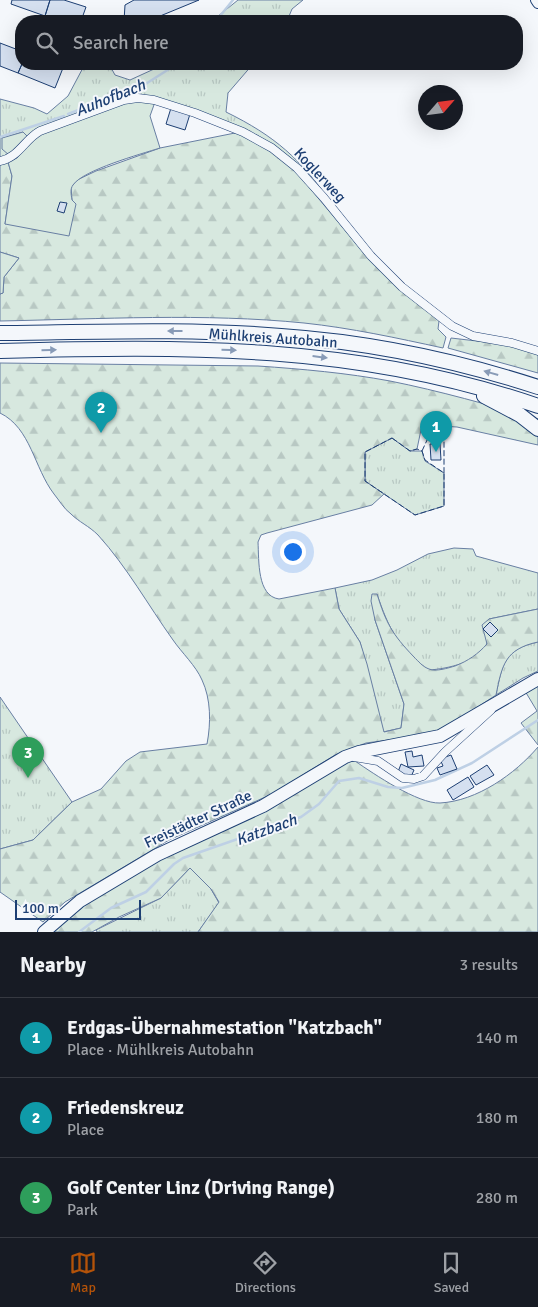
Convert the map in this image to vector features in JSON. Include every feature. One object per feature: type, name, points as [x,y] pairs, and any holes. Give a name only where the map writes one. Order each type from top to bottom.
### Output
[{"type":"highway","name":"Mühlkreis Autobahn","points":[[0,334],[180,331],[306,338],[362,345],[433,359],[538,387]]},
{"type":"highway","name":"Mühlkreis Autobahn","points":[[0,350],[181,348],[280,353],[343,360],[461,383],[538,406]]},
{"type":"highway","points":[[461,383],[520,415],[538,429]]},
{"type":"main road","name":"Freistädter Straße","points":[[44,932],[80,901],[179,842],[263,806],[345,757],[359,752],[440,736],[469,721],[538,678]]},
{"type":"street","name":"Koglerweg","points":[[0,161],[13,156],[30,137],[40,131],[124,100],[145,98],[195,113],[243,132],[285,157],[313,185],[376,261],[402,287],[452,326],[472,336],[512,343],[538,351]]},
{"type":"street","name":"Freistädter Straße","points":[[345,757],[368,758],[378,761],[403,778],[414,779],[423,776],[444,752],[482,720],[498,702]]},
{"type":"green space","points":[[238,0],[303,0],[292,9],[290,15],[219,15]]},
{"type":"green space","points":[[82,70],[112,70],[115,75],[130,80],[152,70],[248,70],[228,93],[226,112],[259,130],[286,150],[321,188],[332,204],[281,151],[257,135],[159,98],[136,95],[37,129],[27,136],[23,132],[2,138],[9,155],[0,159],[0,99],[34,108],[47,114],[68,96]]},
{"type":"green space","points":[[134,100],[155,102],[150,116],[160,148],[113,163],[79,179],[71,190],[72,200],[76,204],[69,236],[5,224],[12,176],[8,162],[17,158],[36,136]]},
{"type":"green space","points":[[23,132],[27,136],[9,155],[2,149],[2,138]]},
{"type":"green space","points":[[240,132],[252,138],[293,168],[370,260],[439,321],[438,329],[446,337],[443,348],[339,328],[266,320],[152,317],[0,321],[0,294],[3,293],[4,277],[19,258],[0,252],[0,164],[8,162],[12,176],[5,224],[72,200],[71,187],[77,180],[96,171],[160,148]]},
{"type":"green space","points":[[0,252],[19,258],[4,277],[3,293],[0,294]]},
{"type":"green space","points":[[451,338],[511,345],[538,353],[538,373],[448,348]]},
{"type":"green space","points":[[0,363],[258,366],[324,372],[374,378],[409,385],[538,419],[538,445],[457,427],[422,425],[417,449],[410,451],[392,438],[365,452],[365,481],[384,494],[372,505],[267,533],[261,535],[258,542],[259,568],[263,585],[272,596],[279,599],[335,588],[339,609],[360,642],[384,732],[401,728],[404,704],[375,620],[371,601],[372,594],[377,594],[383,613],[400,642],[419,662],[432,670],[455,666],[476,654],[487,644],[482,625],[489,619],[538,609],[538,642],[518,649],[507,660],[500,675],[496,695],[450,725],[418,736],[366,743],[335,755],[272,794],[169,840],[65,902],[43,922],[0,892],[0,849],[33,840],[72,802],[101,789],[126,761],[140,752],[207,744],[209,711],[207,695],[202,680],[128,573],[98,535],[66,510],[47,484],[19,428],[0,413]]},
{"type":"green space","points":[[392,438],[410,451],[422,451],[425,461],[444,473],[444,506],[415,515],[365,481],[365,452]]},
{"type":"green space","points":[[454,548],[473,549],[476,556],[538,573],[538,609],[489,619],[487,643],[478,655],[453,666],[429,670],[402,646],[390,627],[377,594],[375,620],[404,704],[401,728],[383,732],[360,642],[339,609],[335,588],[372,580],[428,554]]},
{"type":"green space","points":[[538,642],[538,671],[496,695],[500,675],[506,660],[518,649]]},
{"type":"green space","points":[[538,685],[538,745],[521,723],[537,711],[525,691]]},
{"type":"green space","points":[[0,697],[72,802],[33,840],[0,849]]},
{"type":"green space","points":[[538,747],[538,932],[198,932],[219,902],[211,889],[190,868],[161,898],[119,917],[92,932],[53,932],[91,900],[114,884],[346,762],[355,761],[408,794],[420,799],[440,803],[454,801],[481,792],[507,776]]},
{"type":"green space","points":[[190,868],[211,889],[219,903],[198,932],[97,932],[96,930],[161,898]]},
{"type":"building","points":[[12,0],[50,0],[45,15],[11,4]]},
{"type":"building","points":[[50,0],[64,0],[86,7],[83,15],[45,15]]},
{"type":"building","points":[[134,0],[199,0],[163,15],[124,15],[125,5]]},
{"type":"building","points":[[0,43],[15,49],[15,70],[19,70],[18,73],[0,66]]},
{"type":"building","points":[[19,70],[62,70],[55,88],[18,73]]},
{"type":"building","points":[[171,108],[190,114],[185,130],[166,124]]},
{"type":"building","points":[[60,202],[67,203],[64,213],[57,211]]},
{"type":"building","points":[[430,444],[440,444],[441,460],[431,460]]},
{"type":"building","points":[[490,622],[498,630],[491,637],[483,629]]},
{"type":"building","points":[[412,751],[413,757],[422,755],[424,766],[408,767],[405,752]]},
{"type":"building","points":[[451,755],[457,769],[440,775],[437,768],[443,766],[440,759]]},
{"type":"building","points":[[401,764],[414,770],[410,779],[398,772]]},
{"type":"building","points":[[487,765],[494,775],[476,785],[470,776]]},
{"type":"building","points":[[468,777],[474,787],[453,800],[447,790]]},
{"type":"waterway","name":"Auhofbach","points":[[221,15],[233,0]]},
{"type":"waterway","name":"Auhofbach","points":[[68,114],[144,85],[168,70]]},
{"type":"waterway","name":"Auhofbach","points":[[0,137],[64,116]]},
{"type":"waterway","name":"Katzbach","points":[[79,932],[111,908],[146,892],[174,864],[183,858],[301,817],[319,804],[339,781],[359,778],[388,787],[402,788],[435,780],[472,763],[538,720]]},
{"type":"fence","points":[[392,438],[410,451],[417,449],[422,451],[425,460],[444,473],[444,506],[415,515],[365,481],[365,452],[392,438]]},
{"type":"fence","points":[[422,451],[428,438],[444,438],[444,473]]},
{"type":"place","name":"Friedenskreuz","points":[[101,433]]},
{"type":"place","name":"Erdgas-Übernahmestation \"Katzbach\"","points":[[436,452]]},
{"type":"place","name":"Golf Center Linz (Driving Range)","points":[[28,778]]}]
